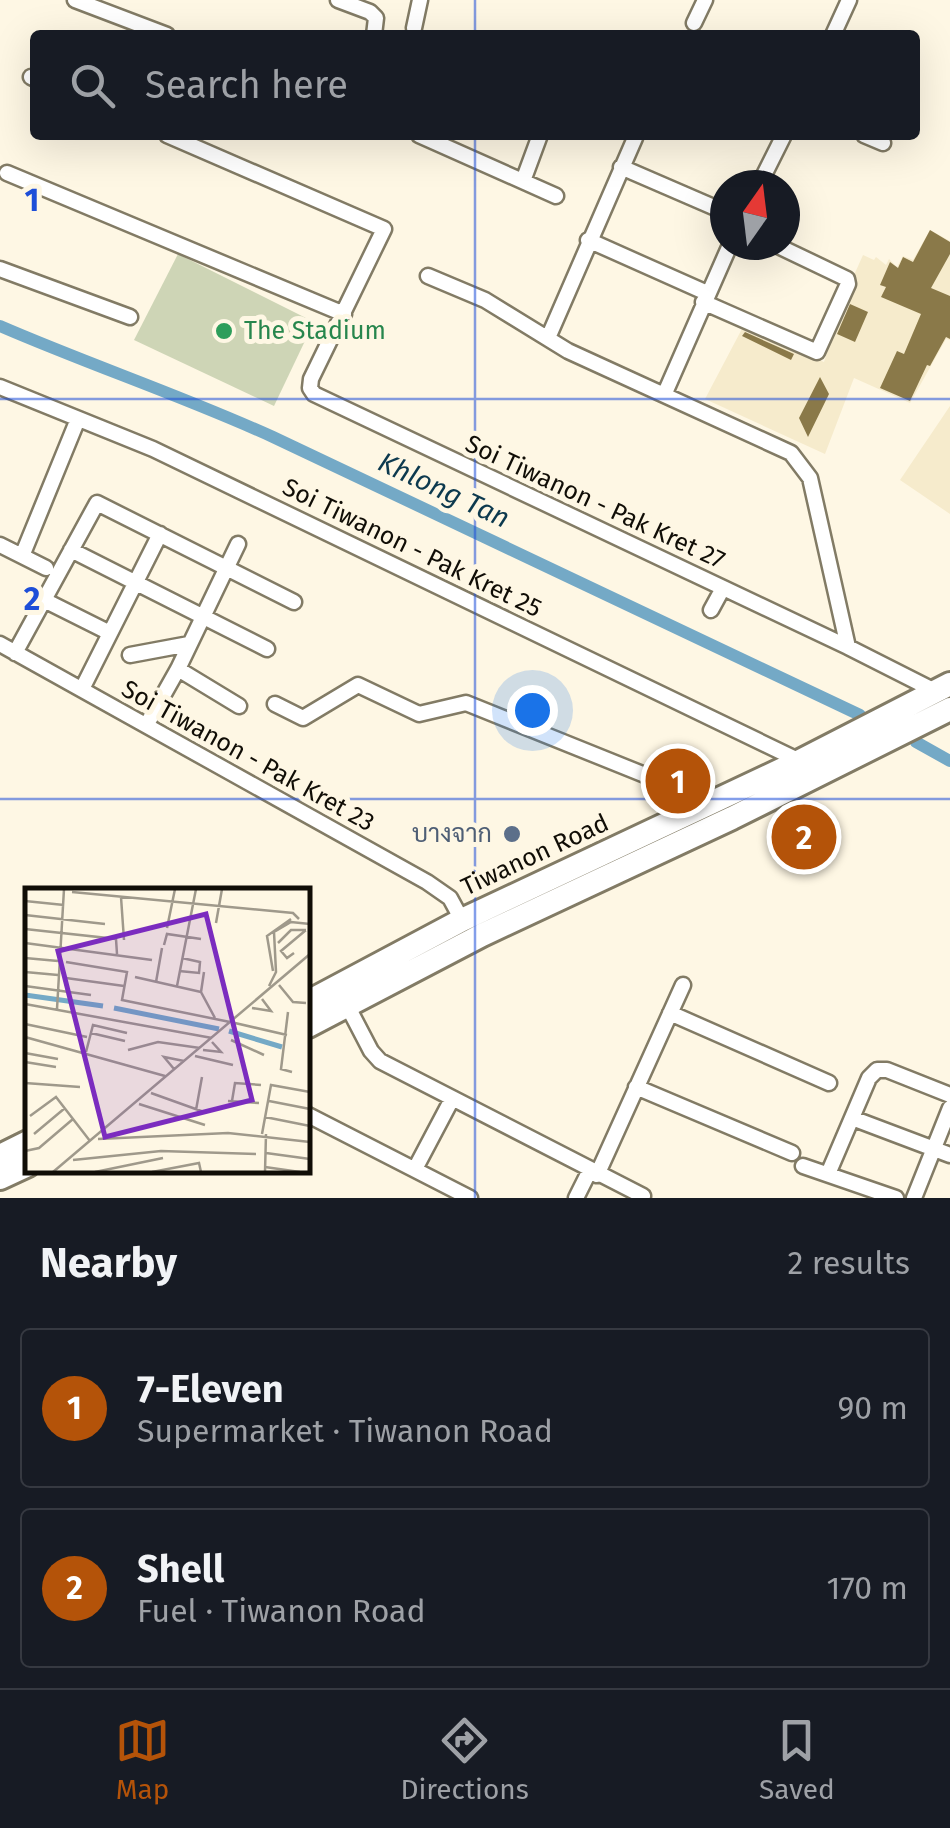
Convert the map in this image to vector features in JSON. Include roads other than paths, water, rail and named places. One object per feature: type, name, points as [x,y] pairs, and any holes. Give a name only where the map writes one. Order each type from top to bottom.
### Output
[{"type":"main road","name":"Tiwanon Road","points":[[310,1001],[462,920],[945,695]]},
{"type":"main road","name":"Tiwanon Road","points":[[310,1025],[482,935],[732,818],[945,695]]},
{"type":"main road","points":[[0,1156],[25,1144]]},
{"type":"main road","points":[[0,1178],[25,1166]]},
{"type":"street","points":[[74,0],[154,30]]},
{"type":"street","points":[[338,0],[370,12],[376,18],[375,30]]},
{"type":"street","points":[[414,28],[420,0]]},
{"type":"street","points":[[694,24],[705,0]]},
{"type":"street","points":[[835,30],[850,0]]},
{"type":"street","points":[[7,173],[344,314],[384,234],[380,225],[179,140]]},
{"type":"street","points":[[444,140],[556,196]]},
{"type":"street","points":[[523,182],[538,140]]},
{"type":"street","points":[[548,338],[634,140]]},
{"type":"street","points":[[767,170],[782,140]]},
{"type":"street","points":[[876,140],[883,143]]},
{"type":"street","points":[[622,167],[710,205]]},
{"type":"street","points":[[588,240],[818,352],[847,278],[800,256]]},
{"type":"street","points":[[665,393],[723,260]]},
{"type":"street","points":[[0,269],[130,317]]},
{"type":"street","points":[[428,276],[484,300],[568,351],[791,453],[810,478],[848,647]]},
{"type":"street","name":"Soi Tiwanon - Pak Kret 27","points":[[344,314],[311,379],[314,394],[945,695]]},
{"type":"street","name":"Soi Tiwanon - Pak Kret 25","points":[[0,387],[154,449],[800,761]]},
{"type":"street","points":[[22,556],[78,419]]},
{"type":"street","points":[[15,653],[97,504],[294,602]]},
{"type":"street","points":[[82,689],[160,534]]},
{"type":"street","points":[[147,724],[238,544]]},
{"type":"street","points":[[0,545],[46,568]]},
{"type":"street","points":[[71,550],[267,649]]},
{"type":"street","points":[[711,610],[723,588]]},
{"type":"street","points":[[44,600],[110,633]]},
{"type":"street","name":"Soi Tiwanon - Pak Kret 23","points":[[0,644],[427,882],[450,898],[462,920]]},
{"type":"street","points":[[130,655],[189,644]]},
{"type":"street","points":[[178,669],[239,706]]},
{"type":"street","points":[[275,704],[302,718],[358,685],[419,714],[466,703],[712,802]]},
{"type":"street","points":[[576,1198],[636,1087],[683,985]]},
{"type":"street","points":[[347,1005],[370,1052],[380,1061],[642,1196]]},
{"type":"street","points":[[670,1013],[829,1083]]},
{"type":"street","points":[[828,1174],[869,1078],[877,1070],[887,1070],[950,1095]]},
{"type":"street","points":[[636,1087],[792,1154]]},
{"type":"street","points":[[415,1169],[452,1099]]},
{"type":"street","points":[[914,1198],[950,1108]]},
{"type":"street","points":[[310,1115],[470,1198]]},
{"type":"street","points":[[852,1118],[950,1154]]},
{"type":"street","points":[[803,1166],[896,1198]]},
{"type":"waterway","name":"Khlong Tan","points":[[0,326],[273,437],[860,715]]},
{"type":"waterway","name":"Khlong Tan","points":[[916,742],[950,761]]},
{"type":"place","name":"The Stadium","points":[[224,331]]},
{"type":"place","name":"7-Eleven","points":[[678,781]]},
{"type":"place","name":"บางจาก","points":[[512,834]]},
{"type":"place","name":"Shell","points":[[804,837]]}]
